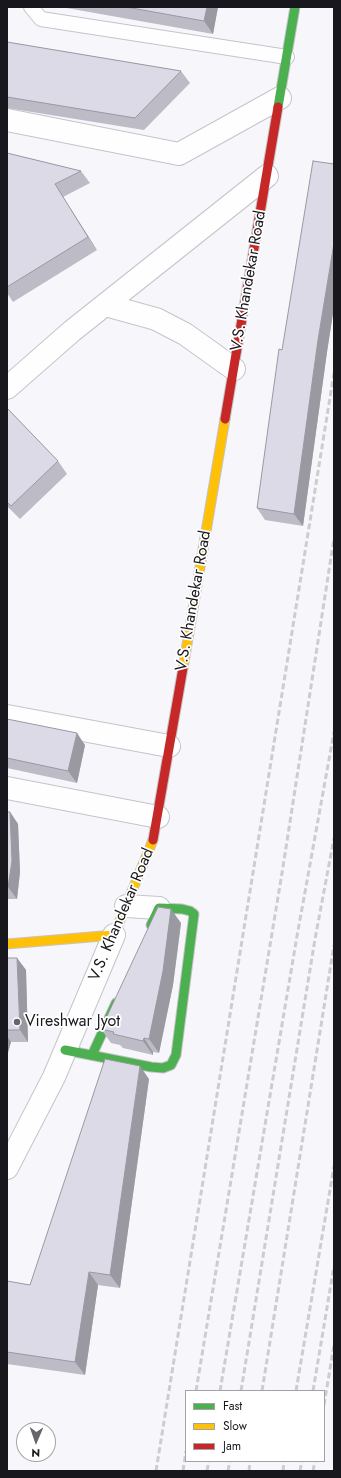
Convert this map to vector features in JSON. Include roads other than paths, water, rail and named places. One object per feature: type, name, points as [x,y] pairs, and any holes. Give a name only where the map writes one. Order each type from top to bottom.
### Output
[{"type":"street","name":"V.S. Khandekar Road","points":[[7,1168],[54,1077],[153,842],[295,7]]},
{"type":"street","points":[[7,120],[179,154],[280,98]]},
{"type":"street","points":[[7,388],[72,331],[266,176]]},
{"type":"street","points":[[105,305],[156,319],[185,334],[234,369]]},
{"type":"street","points":[[7,716],[169,746]]},
{"type":"street","points":[[7,788],[158,817]]},
{"type":"street","points":[[65,1050],[163,1068],[171,1065],[175,1059],[194,914],[190,911],[126,906]]},
{"type":"street","points":[[146,936],[159,908]]},
{"type":"street","points":[[7,944],[114,935]]},
{"type":"street","points":[[92,1055],[121,992]]},
{"type":"lane","points":[[31,7],[41,19],[287,58]]},
{"type":"railway","points":[[156,1471],[334,373]]},
{"type":"railway","points":[[196,1390],[283,867],[334,538]]},
{"type":"railway","points":[[220,1390],[297,936],[334,732]]},
{"type":"railway","points":[[241,1390],[315,939],[334,838]]},
{"type":"railway","points":[[262,1390],[334,945]]},
{"type":"railway","points":[[296,1390],[334,1166]]},
{"type":"railway","points":[[313,1390],[334,1266]]},
{"type":"railway","points":[[325,1399],[334,1345]]},
{"type":"railway","points":[[183,1471],[185,1458]]},
{"type":"railway","points":[[207,1471],[209,1462]]},
{"type":"railway","points":[[228,1471],[230,1462]]},
{"type":"railway","points":[[249,1471],[250,1462]]},
{"type":"railway","points":[[283,1471],[284,1462]]},
{"type":"railway","points":[[300,1471],[302,1462]]},
{"type":"railway","points":[[313,1471],[315,1462]]},
{"type":"place","name":"Vireshwar Jyot","points":[[17,1022]]}]
